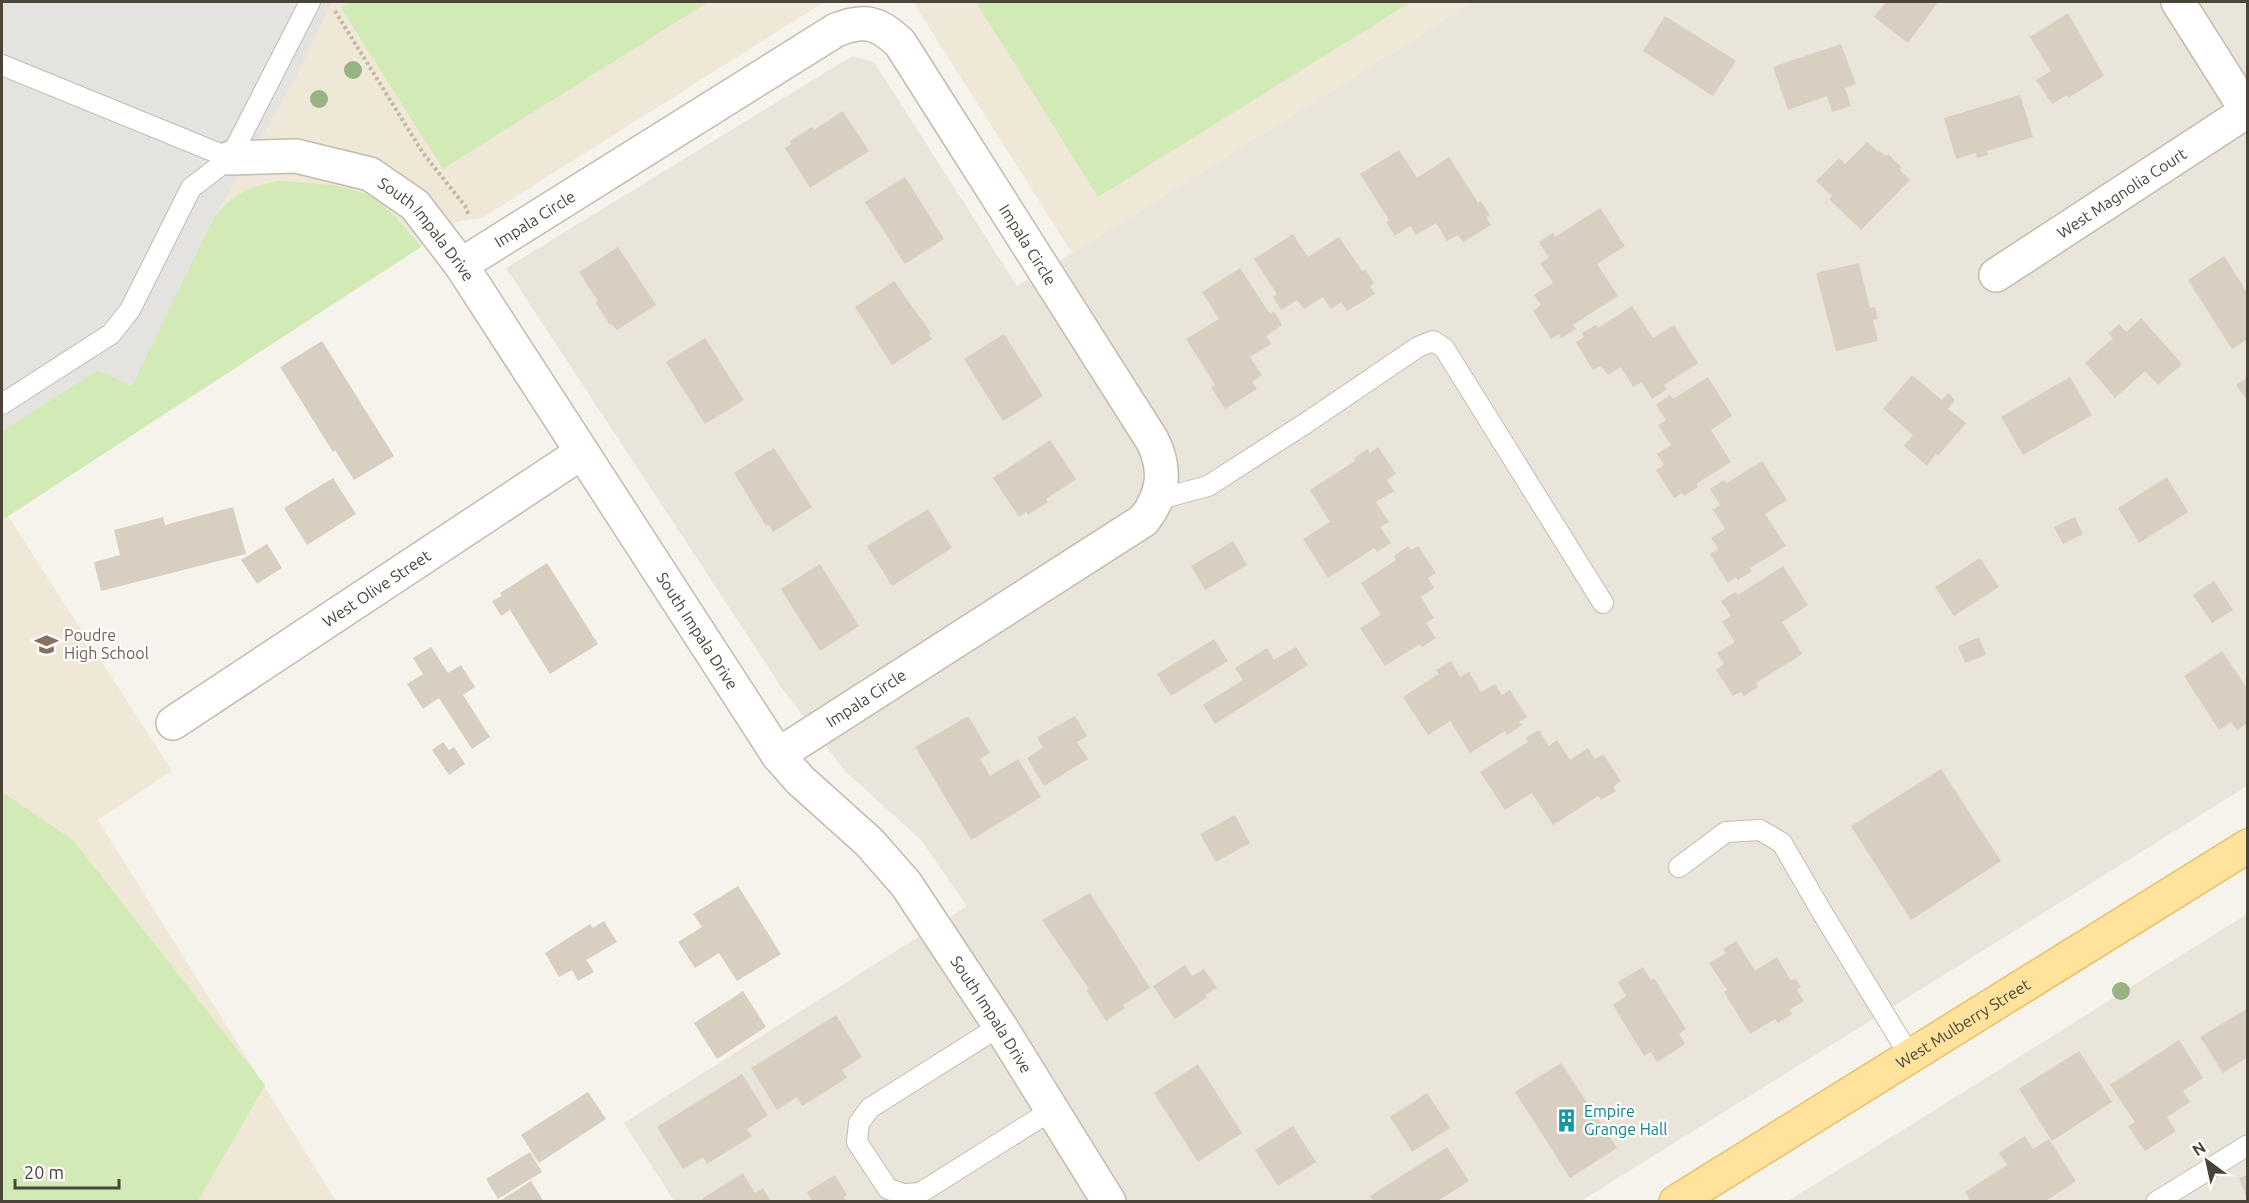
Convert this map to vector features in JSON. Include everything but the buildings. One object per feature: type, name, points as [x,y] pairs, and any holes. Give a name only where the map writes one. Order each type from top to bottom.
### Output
[{"type":"main road","name":"West Mulberry Street","points":[[1676,1202],[2247,846]]},
{"type":"street","points":[[2178,2],[2247,111]]},
{"type":"street","name":"Impala Circle","points":[[461,265],[836,30],[854,24],[873,25],[886,29],[900,43],[1152,440],[1159,453],[1162,481],[1156,501],[1144,519],[778,755]]},
{"type":"street","name":"West Magnolia Court","points":[[1996,275],[2247,111]]},
{"type":"street","name":"South Impala Drive","points":[[230,158],[296,156],[370,174],[415,205],[461,265],[778,755],[800,780],[869,842],[906,884],[1000,1026],[1109,1202]]},
{"type":"street","name":"West Olive Street","points":[[173,723],[581,453]]},
{"type":"lane","points":[[2,404],[111,334],[130,310],[191,188],[230,158],[318,4]]},
{"type":"lane","points":[[2,65],[230,158]]},
{"type":"lane","points":[[1156,501],[1208,486],[1418,347],[1433,342],[1444,348],[1603,603]]},
{"type":"lane","points":[[1679,867],[1726,832],[1760,830],[1782,843],[1910,1056]]},
{"type":"lane","points":[[1000,1026],[870,1108],[859,1123],[857,1142],[888,1189],[904,1194],[920,1193],[1052,1110]]},
{"type":"lane","points":[[2156,1202],[2247,1144]]},
{"type":"path","points":[[318,4],[335,11],[423,153],[465,206],[471,222]]},
{"type":"shaded area","name":"Poudre High School","points":[[2,2],[824,2],[482,218],[459,221],[8,516],[172,771],[98,820],[336,1201],[2,1202]]},
{"type":"shaded area","points":[[2,2],[332,2],[294,81],[211,223],[132,386],[98,370],[2,431]]},
{"type":"shaded area","points":[[913,2],[1473,2],[1072,253]]},
{"type":"shaded area","points":[[1473,2],[2247,2],[2247,786],[1581,1201],[674,1201],[624,1123],[967,906],[921,840],[845,771],[784,691],[506,268],[852,56],[874,62],[1017,286]]},
{"type":"shaded area","points":[[2247,914],[2247,1201],[1786,1202],[1903,1130]]},
{"type":"green space","points":[[351,2],[708,2],[443,169],[341,8]]},
{"type":"green space","points":[[976,2],[1411,2],[1098,197]]},
{"type":"green space","points":[[279,181],[332,185],[363,193],[387,209],[421,247],[2,520],[2,431],[98,370],[131,386],[217,214],[232,199],[249,189]]},
{"type":"green space","points":[[2,792],[72,839],[265,1085],[198,1201],[2,1201]]},
{"type":"place","name":"Poudre High School","points":[[46,644]]},
{"type":"place","name":"Empire Grange Hall","points":[[1566,1120]]}]
